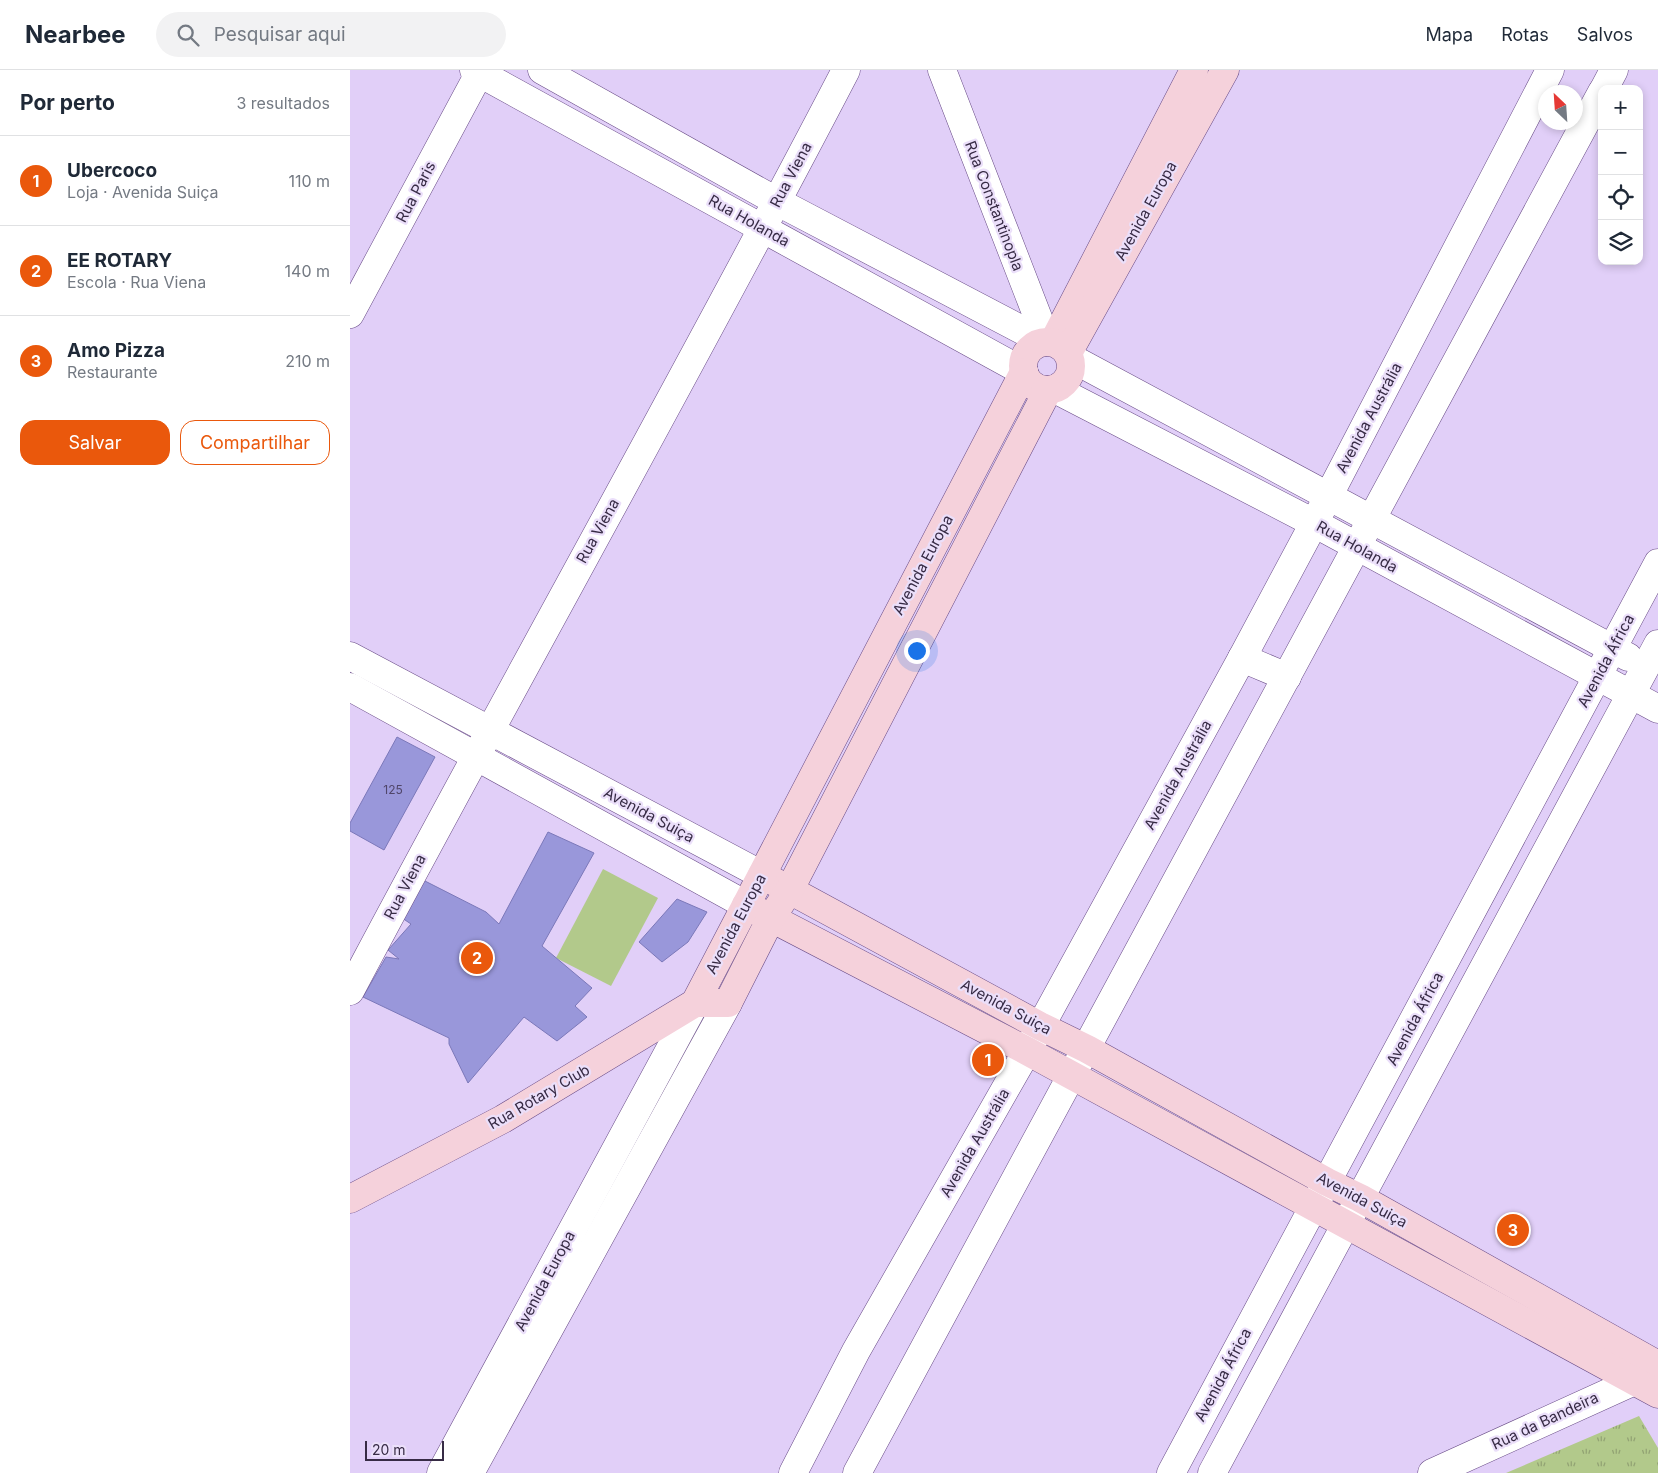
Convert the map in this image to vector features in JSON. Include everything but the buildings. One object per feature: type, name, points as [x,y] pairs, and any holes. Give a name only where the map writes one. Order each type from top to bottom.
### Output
[{"type":"main road","name":"Avenida Europa","points":[[1057,347],[1194,70]]},
{"type":"main road","name":"Avenida Europa","points":[[1057,347],[1225,70]]},
{"type":"main road","points":[[1038,344],[1057,347],[1070,373],[1061,385],[1052,389],[1036,387],[1026,378],[1024,358],[1038,344]]},
{"type":"main road","name":"Avenida Europa","points":[[695,1004],[1024,372]]},
{"type":"main road","name":"Avenida Europa","points":[[728,1002],[771,918],[790,889],[1052,389]]},
{"type":"main road","name":"Avenida Suiça","points":[[762,875],[1040,1026],[1087,1048],[1658,1365]]},
{"type":"main road","name":"Avenida Suiça","points":[[746,906],[1027,1051],[1658,1394]]},
{"type":"main road","name":"Rua Rotary Club","points":[[350,1199],[503,1119],[695,1004],[728,1002]]},
{"type":"street","name":"Rua Holanda","points":[[542,70],[778,202],[1057,347],[1328,497],[1612,649],[1654,661]]},
{"type":"street","name":"Rua Viena","points":[[350,992],[475,755],[762,228],[778,202],[846,70]]},
{"type":"street","name":"Rua Constantinopla","points":[[942,70],[1057,347]]},
{"type":"street","name":"Avenida Austrália","points":[[793,1473],[856,1352],[1027,1051],[1242,658],[1550,70]]},
{"type":"street","points":[[1606,85],[1614,70]]},
{"type":"street","name":"Rua Holanda","points":[[479,71],[1024,372]]},
{"type":"street","name":"Rua Paris","points":[[350,314],[479,71]]},
{"type":"street","points":[[858,1473],[1598,99]]},
{"type":"street","name":"Rua Holanda","points":[[1052,389],[1314,523],[1597,678],[1658,709]]},
{"type":"street","name":"Avenida África","points":[[1170,1473],[1314,1208],[1326,1182],[1658,563]]},
{"type":"street","name":"Avenida Suiça","points":[[350,656],[762,875]]},
{"type":"street","points":[[1242,658],[1287,678]]},
{"type":"street","points":[[1212,1473],[1630,694],[1654,661]]},
{"type":"street","name":"Avenida Suiça","points":[[350,687],[746,906]]},
{"type":"street","name":"Avenida Europa","points":[[470,1473],[728,1002]]},
{"type":"street","name":"Avenida Europa","points":[[441,1473],[695,1004]]},
{"type":"street","points":[[1413,1022],[1447,1037]]},
{"type":"street","name":"Rua da Bandeira","points":[[1432,1473],[1658,1370]]},
{"type":"green space","points":[[603,869],[658,898],[611,986],[556,958]]},
{"type":"green space","points":[[1639,1416],[1658,1448],[1658,1473],[1506,1473]]},
{"type":"place","name":"EE ROTARY","points":[[477,958]]},
{"type":"place","name":"Ubercoco","points":[[988,1060]]},
{"type":"place","name":"Amo Pizza","points":[[1513,1230]]}]
